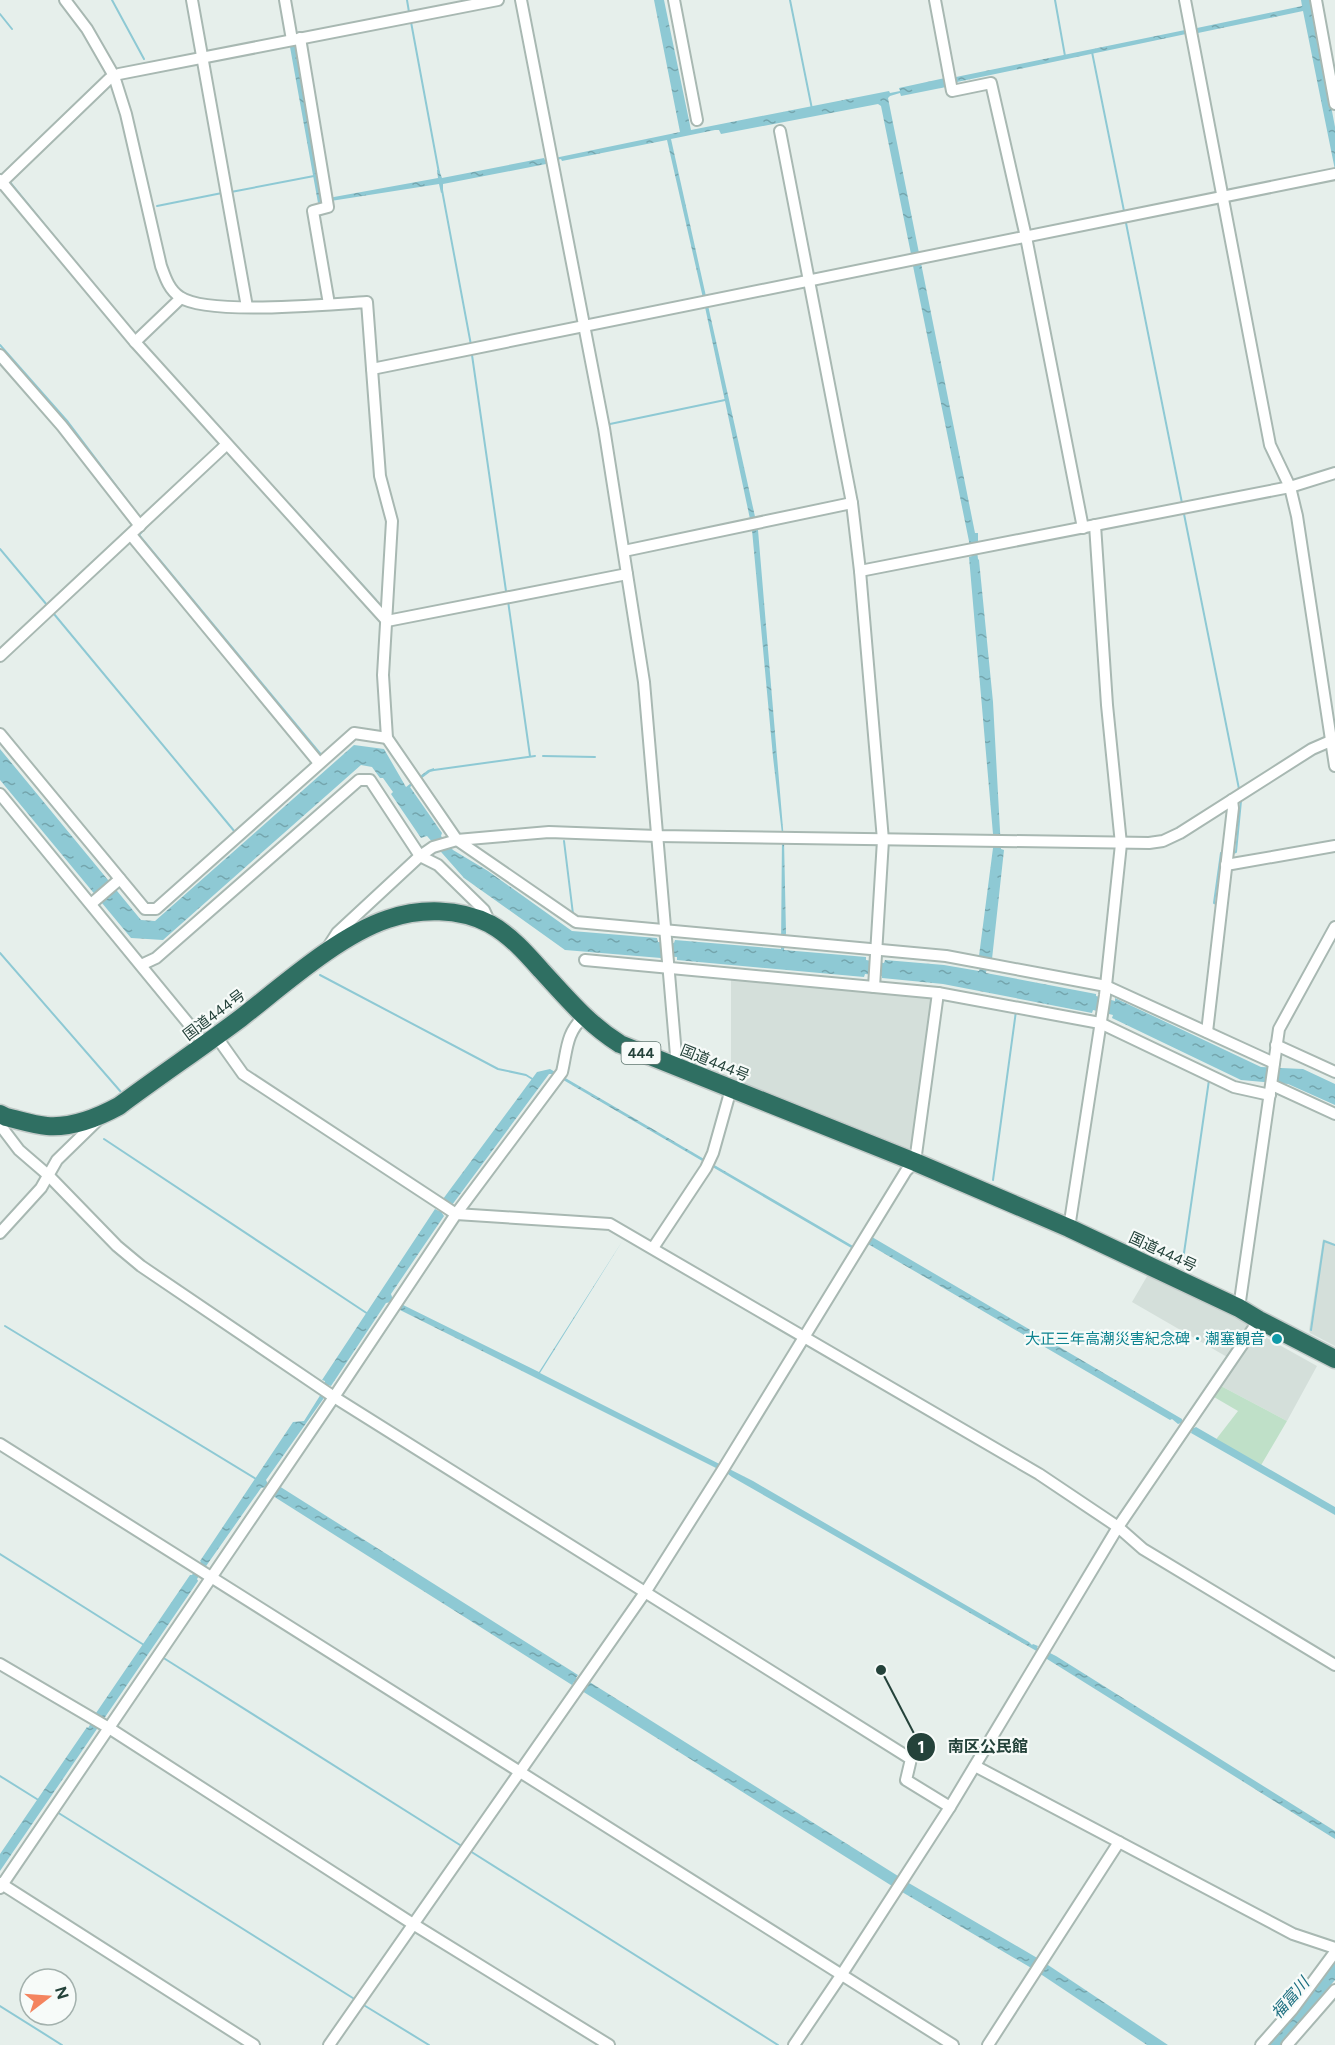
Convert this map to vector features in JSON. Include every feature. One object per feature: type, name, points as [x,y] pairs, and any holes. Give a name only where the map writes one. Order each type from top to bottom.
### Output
[{"type":"highway","name":"国道444号","points":[[0,1114],[6,1118],[47,1126],[85,1121],[105,1114],[211,1040],[321,957],[365,928],[389,918],[417,912],[443,911],[475,918],[491,925],[525,952],[584,1017],[620,1044],[915,1162],[1069,1228],[1239,1308],[1335,1359]]},
{"type":"street","points":[[64,0],[87,29],[114,76],[126,114],[161,266],[168,283],[181,298],[205,304],[247,307],[367,302],[380,476],[392,521],[382,675],[387,738],[457,840],[576,921],[666,933],[876,954],[946,956],[1106,990],[1207,1032],[1274,1065]]},
{"type":"street","points":[[192,0],[247,307]]},
{"type":"street","points":[[285,0],[296,39],[327,200],[328,207],[313,211],[329,304]]},
{"type":"street","points":[[387,621],[135,342],[1,182],[114,76],[498,0]]},
{"type":"street","points":[[521,0],[585,326],[644,682],[677,1067]]},
{"type":"street","points":[[674,0],[697,120]]},
{"type":"street","points":[[935,0],[952,91],[991,83],[1026,237],[1083,528]]},
{"type":"street","points":[[1185,0],[1270,445],[1290,487],[1297,516],[1333,740],[1335,766]]},
{"type":"street","points":[[1316,0],[1335,104]]},
{"type":"street","points":[[780,131],[852,503],[860,571],[884,840],[874,982]]},
{"type":"street","points":[[372,369],[1335,174]]},
{"type":"street","points":[[135,342],[181,298]]},
{"type":"street","points":[[0,355],[62,426],[140,526]]},
{"type":"street","points":[[0,656],[226,445]]},
{"type":"street","points":[[860,571],[1290,487],[1335,473]]},
{"type":"street","points":[[624,551],[852,503]]},
{"type":"street","points":[[1069,1228],[1106,990],[1121,844],[1107,705],[1095,525]]},
{"type":"street","points":[[131,535],[322,760]]},
{"type":"street","points":[[387,621],[627,574]]},
{"type":"street","points":[[0,734],[145,909],[156,909],[354,733],[387,738]]},
{"type":"street","points":[[321,957],[337,933],[424,853],[457,840],[549,832],[657,836],[1149,843],[1163,841],[1180,832],[1312,749],[1333,740]]},
{"type":"street","points":[[141,965],[156,958],[359,780],[370,780],[381,788],[424,853],[484,910],[491,925]]},
{"type":"street","points":[[0,794],[141,965],[243,1074],[448,1209],[610,1224],[1039,1474],[1118,1527],[1143,1549],[1335,1665]]},
{"type":"street","points":[[1207,1032],[1233,808],[1232,800]]},
{"type":"street","points":[[1226,865],[1335,846]]},
{"type":"street","points":[[91,904],[120,879]]},
{"type":"street","points":[[1239,1308],[1279,1029],[1335,927]]},
{"type":"street","points":[[585,960],[874,982],[1101,1019],[1234,1087],[1271,1090],[1335,1114]]},
{"type":"street","points":[[329,2045],[646,1591],[906,1171],[915,1162],[938,993]]},
{"type":"street","points":[[254,2045],[1,1885],[207,1575],[271,1489],[328,1393],[396,1304],[448,1209],[559,1076],[566,1045],[578,1022],[584,1017]]},
{"type":"street","points":[[1276,1045],[1335,1072]]},
{"type":"street","points":[[652,1248],[708,1163],[730,1089]]},
{"type":"street","points":[[0,1233],[41,1188],[57,1160],[105,1114]]},
{"type":"street","points":[[0,1125],[19,1150],[48,1175],[117,1246],[141,1266],[328,1393],[911,1759],[906,1780],[950,1807]]},
{"type":"street","points":[[794,2045],[950,1807],[1118,1527],[1259,1320]]},
{"type":"street","points":[[0,1444],[953,2045]]},
{"type":"street","points":[[0,1664],[105,1727],[413,1924],[609,2045]]},
{"type":"street","points":[[975,1766],[1293,1934],[1335,1950],[1292,2010],[1261,2045]]},
{"type":"street","points":[[988,2045],[1119,1842]]},
{"type":"street","points":[[1287,2045],[1335,1990]]},
{"type":"shaded area","points":[[731,977],[934,997],[916,1151],[731,1078]]},
{"type":"shaded area","points":[[1323,1239],[1335,1244],[1335,1346],[1310,1333],[1309,1330]]},
{"type":"shaded area","points":[[1149,1273],[1247,1321],[1256,1332],[1317,1366],[1287,1421],[1219,1385],[1234,1361],[1132,1302]]},
{"type":"green space","points":[[1219,1385],[1287,1421],[1260,1467],[1214,1442],[1238,1411],[1214,1397]]},
{"type":"water","points":[[654,0],[664,0],[691,130],[889,91],[890,93],[900,91],[899,88],[945,78],[946,81],[956,79],[956,77],[1185,30],[1197,30],[1197,28],[1302,6],[1301,0],[1311,0],[1335,127],[1335,170],[1303,11],[946,83],[946,87],[901,96],[900,93],[888,98],[975,533],[978,533],[976,543],[993,702],[1001,849],[1004,850],[992,959],[979,956],[993,834],[969,557],[972,556],[913,266],[915,265],[913,254],[911,254],[881,106],[878,104],[721,134],[719,130],[715,130],[671,139],[758,530],[784,840],[786,933],[784,950],[866,957],[866,960],[884,963],[885,960],[944,965],[979,971],[981,965],[987,967],[986,973],[1096,994],[1096,996],[1115,1001],[1115,998],[1261,1067],[1303,1069],[1335,1084],[1335,1105],[1288,1084],[1241,1080],[1112,1018],[1113,1015],[1093,1010],[1092,1013],[943,984],[882,978],[882,976],[865,974],[864,977],[677,960],[677,957],[661,956],[661,958],[565,950],[464,878],[427,836],[421,838],[391,794],[393,792],[383,778],[380,778],[372,767],[361,765],[163,940],[131,938],[0,780],[0,749],[141,920],[155,921],[354,745],[384,749],[406,787],[434,768],[434,771],[410,787],[442,833],[441,836],[453,850],[488,871],[572,931],[657,938],[658,942],[674,943],[675,940],[781,949],[782,834],[752,530],[754,530],[667,140],[443,184],[441,193],[439,184],[318,203],[290,47],[293,43],[296,46],[323,199],[438,178],[437,170],[442,178],[544,158],[545,160],[680,132]]},
{"type":"water","points":[[550,1069],[853,1246],[872,1237],[1194,1428],[1196,1427],[1335,1507],[1335,1515],[1191,1433],[1192,1430],[1181,1423],[1170,1420],[868,1244],[869,1242],[853,1249],[553,1074],[549,1074],[452,1205],[450,1203],[442,1213],[444,1216],[391,1294],[393,1300],[539,1372],[623,1240],[540,1373],[753,1481],[1032,1645],[1038,1646],[1037,1648],[1049,1655],[1050,1653],[1056,1656],[1335,1831],[1335,1839],[1047,1657],[720,1468],[400,1310],[391,1302],[386,1303],[331,1386],[328,1385],[326,1395],[266,1480],[268,1484],[276,1490],[279,1486],[578,1675],[576,1678],[586,1685],[588,1681],[898,1876],[896,1880],[905,1885],[907,1882],[1039,1959],[1168,2045],[1147,2045],[1033,1969],[902,1892],[904,1888],[895,1882],[892,1886],[582,1691],[584,1688],[574,1682],[572,1685],[273,1496],[274,1493],[266,1487],[261,1488],[197,1579],[198,1581],[0,1871],[0,1854],[201,1562],[293,1422],[304,1421],[321,1394],[325,1381],[322,1380],[435,1209],[439,1211],[446,1201],[443,1199],[537,1072]]},
{"type":"water","points":[[1335,1960],[1335,1980],[1280,2045],[1268,2045],[1324,1978]]},
{"type":"waterway","points":[[112,0],[144,59]]},
{"type":"waterway","points":[[407,0],[409,12]]},
{"type":"waterway","points":[[790,0],[812,109]]},
{"type":"waterway","points":[[1055,0],[1065,56]]},
{"type":"waterway","points":[[0,14],[12,29]]},
{"type":"waterway","points":[[411,22],[439,173]]},
{"type":"waterway","points":[[1092,52],[1124,211]]},
{"type":"waterway","points":[[231,192],[314,176]]},
{"type":"waterway","points":[[9,181],[84,273]]},
{"type":"waterway","points":[[442,190],[471,345]]},
{"type":"waterway","points":[[157,206],[222,193]]},
{"type":"waterway","points":[[1126,223],[1182,503]]},
{"type":"waterway","points":[[0,345],[68,422],[142,520]]},
{"type":"waterway","points":[[472,355],[506,591]]},
{"type":"waterway","points":[[610,424],[725,400]]},
{"type":"waterway","points":[[289,504],[376,600]]},
{"type":"waterway","points":[[1184,514],[1239,789]]},
{"type":"waterway","points":[[144,529],[139,535],[323,757]]},
{"type":"waterway","points":[[0,549],[47,605]]},
{"type":"waterway","points":[[508,601],[530,756]]},
{"type":"waterway","points":[[54,614],[235,832]]},
{"type":"waterway","points":[[434,770],[535,756]]},
{"type":"waterway","points":[[543,756],[595,757]]},
{"type":"waterway","points":[[1233,853],[1236,852],[1241,801]]},
{"type":"waterway","points":[[564,841],[573,914]]},
{"type":"waterway","points":[[1217,904],[1214,903],[1221,853],[1224,852]]},
{"type":"waterway","points":[[0,953],[121,1092]]},
{"type":"waterway","points":[[320,975],[498,1069],[526,1075],[534,1080]]},
{"type":"waterway","points":[[993,1180],[1016,1011]]},
{"type":"waterway","points":[[1183,1260],[1209,1080]]},
{"type":"waterway","points":[[104,1139],[368,1314]]},
{"type":"waterway","points":[[1311,1330],[1324,1241],[1335,1245]]},
{"type":"waterway","points":[[5,1326],[256,1479]]},
{"type":"waterway","points":[[0,1554],[144,1645]]},
{"type":"waterway","points":[[162,1657],[460,1845]]},
{"type":"waterway","points":[[0,1776],[40,1801]]},
{"type":"waterway","points":[[57,1812],[356,2000]]},
{"type":"waterway","points":[[470,1851],[778,2045]]},
{"type":"waterway","points":[[362,2004],[429,2045]]},
{"type":"waterway","points":[[0,2006],[62,2045]]},
{"type":"place","name":"大正三年高潮災害紀念碑・潮塞観音","points":[[1277,1339]]},
{"type":"place","name":"南区公民館","points":[[881,1670]]},
{"type":"water label","name":"福富川","points":[[1290,1998]]}]
